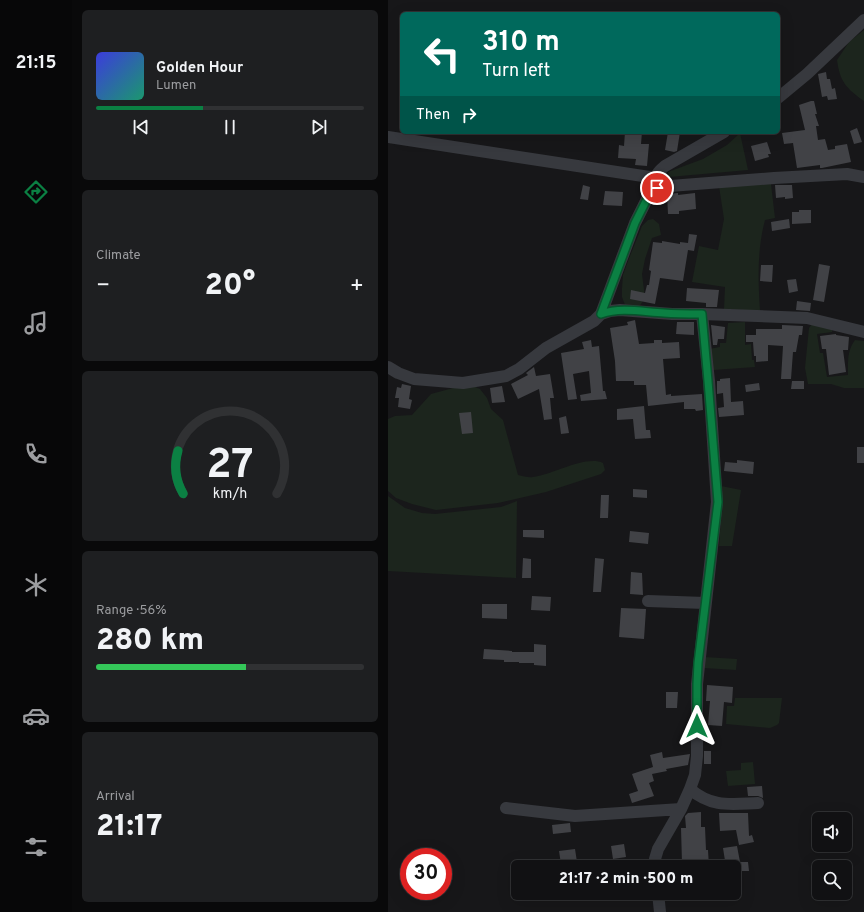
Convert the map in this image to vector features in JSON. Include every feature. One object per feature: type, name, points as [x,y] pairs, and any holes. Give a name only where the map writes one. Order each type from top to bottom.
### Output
[{"type":"street","points":[[780,96],[807,74],[864,20]]},
{"type":"street","points":[[388,367],[414,379],[463,382],[506,376],[519,369],[546,348],[594,321],[601,314],[635,223],[649,195],[657,183],[658,172],[665,166],[721,134]]},
{"type":"street","points":[[388,137],[657,183],[701,183],[848,174],[864,177]]},
{"type":"street","points":[[601,314],[620,310],[672,314],[807,318],[864,332]]},
{"type":"street","points":[[655,860],[658,849],[690,790],[695,775],[697,756],[697,684],[705,603],[718,502],[702,314]]},
{"type":"street","points":[[648,600],[705,603]]},
{"type":"street","points":[[690,790],[698,796],[713,803],[758,803]]},
{"type":"street","points":[[506,808],[575,816],[681,809]]},
{"type":"street","points":[[659,900],[660,912]]},
{"type":"shaded area","points":[[864,30],[864,101],[845,84],[838,68],[837,60],[849,42]]},
{"type":"shaded area","points":[[740,134],[748,170],[669,177],[668,172],[703,159],[727,145]]},
{"type":"shaded area","points":[[771,184],[775,218],[765,220],[762,231],[759,254],[760,311],[724,309],[725,287],[692,282],[699,246],[718,250],[724,219],[719,186]]},
{"type":"shaded area","points":[[653,219],[659,224],[661,235],[652,238],[645,259],[642,274],[645,298],[639,307],[625,305],[622,297],[623,275],[642,226],[648,220]]},
{"type":"shaded area","points":[[745,322],[745,345],[751,344],[752,360],[754,360],[755,367],[713,370],[709,349],[720,347],[720,343],[726,343],[728,323]]},
{"type":"shaded area","points":[[812,324],[832,327],[832,332],[817,334],[820,353],[823,353],[827,377],[848,375],[848,357],[852,344],[855,340],[864,341],[864,388],[844,388],[831,384],[808,384],[805,368],[809,328]]},
{"type":"shaded area","points":[[468,384],[480,389],[487,398],[491,409],[503,420],[518,475],[530,477],[578,463],[596,461],[603,463],[605,470],[601,474],[546,492],[498,503],[436,510],[396,498],[388,491],[388,419],[395,416],[412,415],[431,394]]},
{"type":"shaded area","points":[[721,486],[741,490],[732,546],[719,546],[722,505]]},
{"type":"shaded area","points":[[388,496],[405,508],[422,513],[435,514],[501,507],[517,501],[516,578],[388,571]]},
{"type":"shaded area","points":[[704,657],[737,659],[736,670],[704,668]]},
{"type":"shaded area","points":[[735,698],[782,698],[779,723],[770,728],[726,724],[727,706],[734,706]]},
{"type":"shaded area","points":[[753,762],[755,784],[728,786],[726,771],[741,770],[741,763]]},
{"type":"building","points":[[826,72],[827,79],[830,79],[832,89],[835,88],[837,99],[828,100],[827,96],[822,97],[818,74]]},
{"type":"building","points":[[814,101],[817,114],[815,114],[819,126],[816,126],[818,140],[825,139],[828,150],[835,149],[835,146],[847,144],[851,162],[822,168],[820,168],[820,165],[797,168],[793,143],[784,144],[782,133],[805,130],[799,105]]},
{"type":"building","points":[[857,128],[862,142],[854,144],[850,131]]},
{"type":"building","points":[[625,134],[642,134],[641,144],[649,144],[647,166],[635,165],[636,159],[618,158],[619,145],[624,146]]},
{"type":"building","points":[[668,134],[680,134],[677,151],[674,152],[665,150]]},
{"type":"building","points":[[767,142],[771,154],[768,154],[769,157],[755,161],[751,146]]},
{"type":"building","points":[[583,185],[590,187],[588,200],[580,199]]},
{"type":"building","points":[[775,185],[792,185],[793,198],[776,198]]},
{"type":"building","points":[[605,191],[623,192],[622,206],[603,205]]},
{"type":"building","points":[[678,193],[678,195],[695,193],[696,209],[679,211],[679,214],[668,214],[667,194]]},
{"type":"building","points":[[799,210],[811,210],[811,223],[792,224],[792,212],[799,212]]},
{"type":"building","points":[[789,219],[790,228],[772,231],[771,222]]},
{"type":"building","points":[[689,234],[697,235],[694,251],[688,250],[683,281],[660,278],[655,304],[630,299],[631,290],[645,293],[647,285],[649,285],[651,271],[649,270],[653,242],[662,243],[662,241],[680,244],[680,242],[688,243]]},
{"type":"building","points":[[819,264],[830,266],[824,302],[813,300]]},
{"type":"building","points":[[761,265],[773,265],[772,282],[760,281]]},
{"type":"building","points":[[796,279],[798,291],[789,293],[787,280]]},
{"type":"building","points":[[687,288],[719,290],[717,307],[706,307],[706,303],[686,301]]},
{"type":"building","points":[[797,301],[811,303],[810,311],[796,310]]},
{"type":"building","points":[[635,320],[639,344],[654,343],[654,340],[662,340],[662,343],[679,342],[680,358],[663,359],[666,395],[702,394],[703,410],[696,411],[695,409],[684,409],[684,402],[648,406],[646,385],[634,385],[634,381],[616,381],[615,361],[610,328],[628,325],[627,322]]},
{"type":"building","points":[[677,322],[694,322],[694,335],[676,334]]},
{"type":"building","points":[[711,325],[725,327],[724,339],[718,339],[717,345],[713,345]]},
{"type":"building","points":[[782,325],[803,326],[802,335],[799,335],[796,352],[793,352],[791,379],[781,379],[783,346],[768,345],[768,361],[756,362],[753,342],[746,342],[746,335],[756,335],[756,329],[782,329]]},
{"type":"building","points":[[836,334],[849,337],[848,350],[843,350],[846,372],[829,375],[826,349],[822,349],[820,336]]},
{"type":"building","points":[[591,340],[592,347],[599,346],[603,391],[605,391],[607,399],[581,401],[580,395],[591,393],[589,371],[573,374],[577,399],[568,400],[561,353],[584,349],[582,342]]},
{"type":"building","points":[[534,367],[536,376],[550,374],[554,398],[550,398],[552,419],[544,420],[539,389],[518,399],[511,384],[528,375],[526,373]]},
{"type":"building","points":[[730,378],[731,402],[743,401],[744,415],[719,417],[718,408],[724,407],[723,393],[717,394],[717,381],[720,381],[720,379]]},
{"type":"building","points":[[792,381],[804,381],[804,389],[791,389]]},
{"type":"building","points":[[759,383],[760,390],[746,392],[745,385]]},
{"type":"building","points":[[402,384],[411,386],[409,399],[412,400],[410,409],[398,407],[399,398],[395,398],[397,387],[401,388]]},
{"type":"building","points":[[502,386],[505,402],[492,403],[490,388]]},
{"type":"building","points":[[644,406],[646,430],[650,430],[651,438],[635,439],[633,419],[617,420],[617,409]]},
{"type":"building","points":[[471,412],[473,433],[462,434],[459,413]]},
{"type":"building","points":[[566,416],[569,433],[561,434],[559,418]]},
{"type":"building","points":[[857,447],[864,447],[864,463],[857,463]]},
{"type":"building","points":[[737,460],[754,462],[753,474],[724,471],[725,462],[737,463]]},
{"type":"building","points":[[633,489],[647,490],[647,498],[633,497]]},
{"type":"building","points":[[601,495],[609,495],[608,518],[600,518]]},
{"type":"building","points":[[523,530],[544,530],[544,538],[523,537]]},
{"type":"building","points":[[630,531],[649,533],[648,544],[629,542]]},
{"type":"building","points":[[523,558],[531,559],[531,578],[522,578]]},
{"type":"building","points":[[595,558],[604,559],[601,592],[593,592]]},
{"type":"building","points":[[631,572],[642,573],[643,595],[630,594]]},
{"type":"building","points":[[532,596],[551,597],[550,611],[531,610]]},
{"type":"building","points":[[482,604],[507,604],[507,619],[482,618]]},
{"type":"building","points":[[621,608],[646,609],[644,639],[619,637]]},
{"type":"building","points":[[534,644],[546,645],[546,666],[534,665],[534,663],[504,662],[504,660],[483,659],[484,649],[512,652],[534,652]]},
{"type":"building","points":[[707,685],[733,687],[732,703],[724,702],[722,726],[708,725],[710,701],[706,701]]},
{"type":"building","points":[[666,692],[678,692],[677,708],[666,708]]},
{"type":"building","points":[[704,751],[711,751],[711,764],[704,764]]},
{"type":"building","points":[[662,752],[663,758],[690,754],[688,765],[666,769],[667,771],[652,774],[654,781],[649,783],[654,796],[632,803],[629,794],[638,791],[632,774],[653,767],[650,755]]},
{"type":"building","points":[[762,786],[763,798],[758,796],[748,796],[747,787]]},
{"type":"building","points":[[701,812],[701,827],[705,827],[706,850],[708,850],[709,860],[682,860],[681,828],[686,828],[685,816],[688,813]]},
{"type":"building","points":[[719,813],[748,813],[749,836],[752,835],[754,842],[739,845],[736,830],[720,831]]},
{"type":"building","points":[[570,823],[571,832],[553,834],[552,825]]},
{"type":"building","points":[[624,844],[626,857],[613,859],[611,846]]},
{"type":"building","points":[[737,846],[740,860],[725,860],[723,848]]},
{"type":"building","points":[[575,849],[577,860],[560,860],[559,851]]},
{"type":"building","points":[[741,862],[748,862],[749,871],[741,871]]},
{"type":"route","points":[[657,188],[649,195],[635,223],[601,314],[620,310],[672,314],[702,314],[718,502],[698,663],[697,726]]}]
